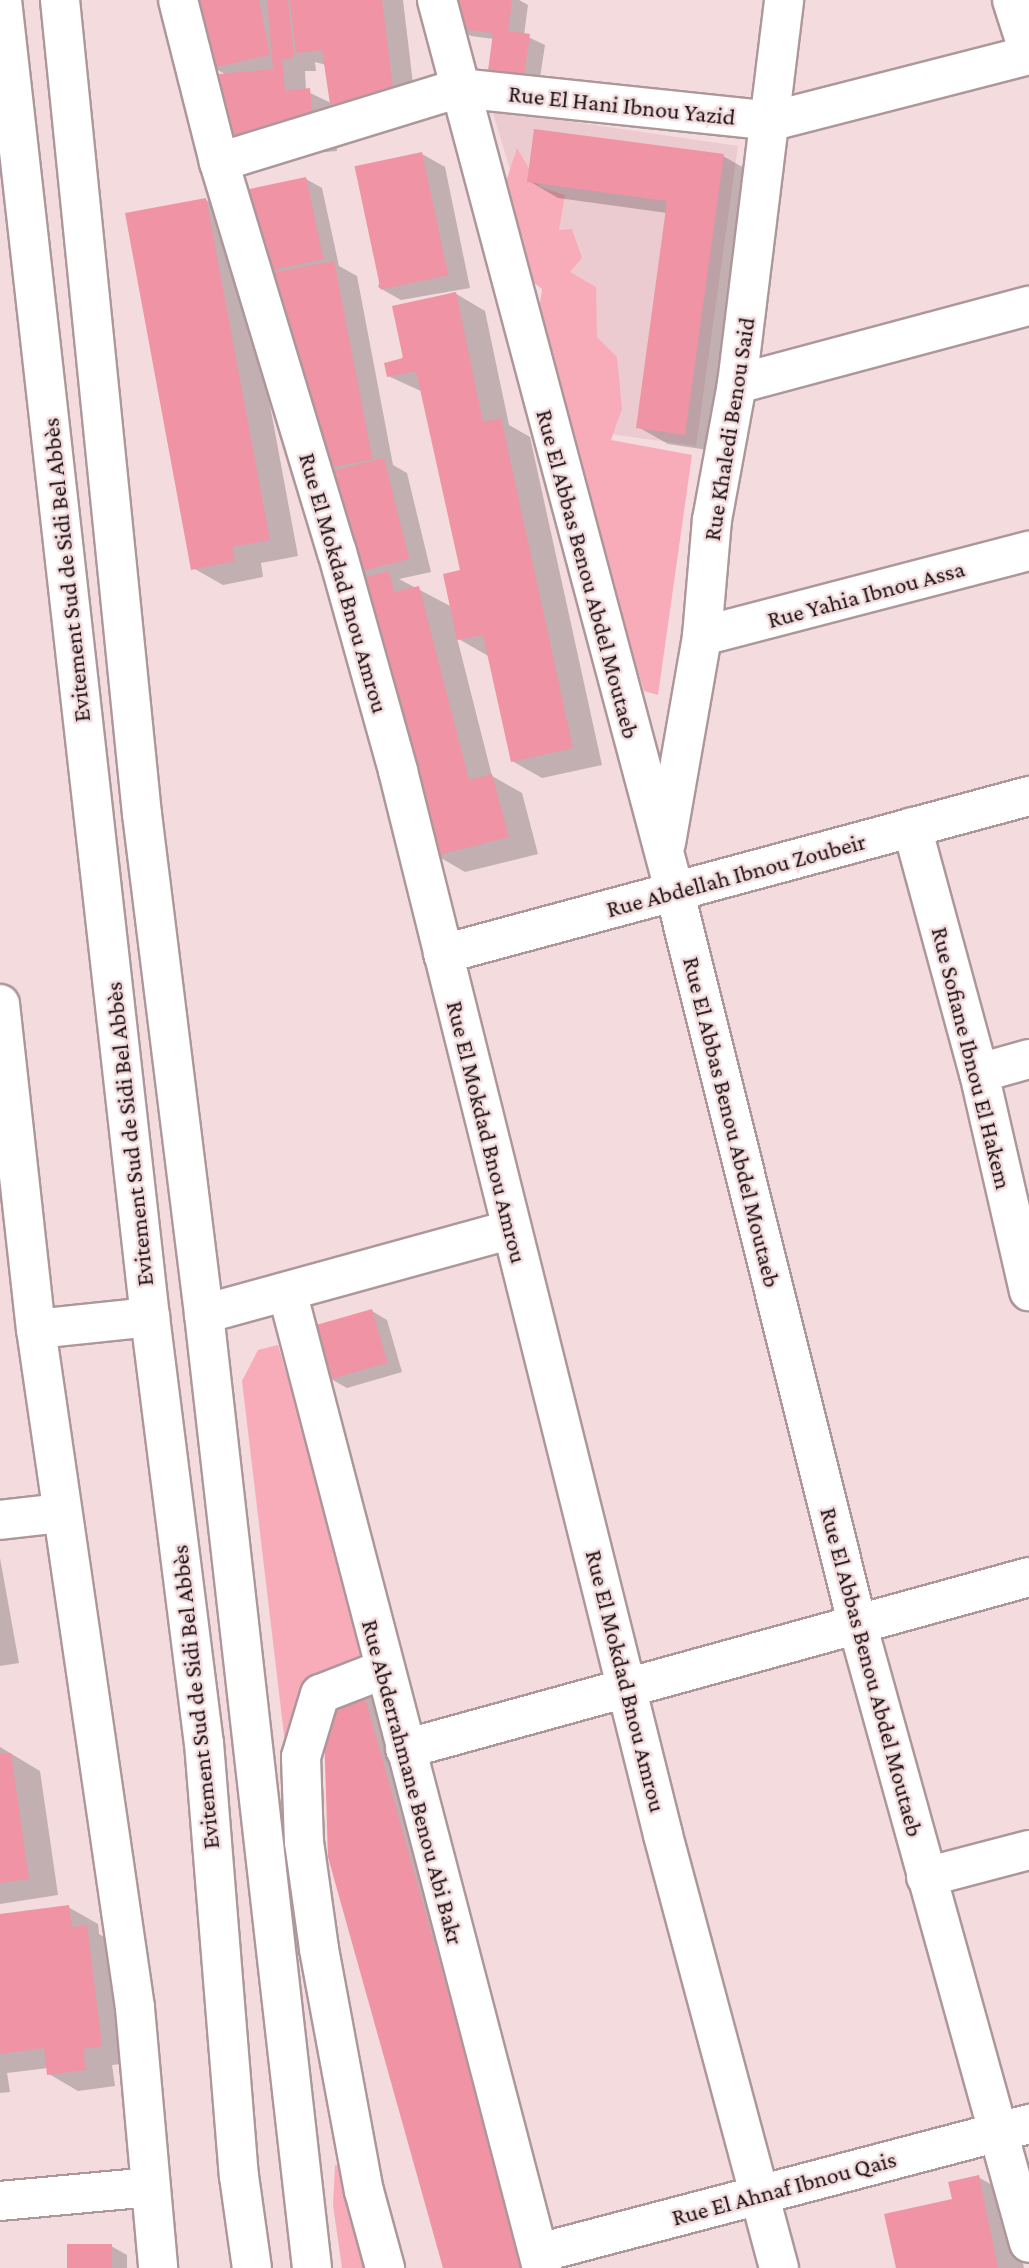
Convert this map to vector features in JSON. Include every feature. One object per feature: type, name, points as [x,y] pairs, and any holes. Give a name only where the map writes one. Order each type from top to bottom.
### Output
[{"type":"main road","name":"Evitement Sud de Sidi Bel Abbès","points":[[2,0],[8,124],[150,1317],[204,1743],[239,2176],[252,2268]]},
{"type":"main road","name":"Evitement Sud de Sidi Bel Abbès","points":[[60,0],[142,814],[204,1314],[312,2268]]},
{"type":"main road","name":"Rue El Mokdad Bnou Amrou","points":[[178,0],[219,163],[337,552],[443,954],[510,1230],[629,1686],[663,1835],[779,2268]]},
{"type":"main road","name":"Rue El Abbas Benou Abdel Moutaeb","points":[[437,0],[675,893],[858,1627],[926,1877],[1015,2128],[1029,2244]]},
{"type":"main road","name":"Rue Khaledi Benou Said","points":[[664,856],[702,636],[712,520],[737,384],[772,121],[784,0]]},
{"type":"main road","points":[[1012,0],[1029,54]]},
{"type":"main road","name":"Rue El Hani Ibnou Yazid","points":[[219,163],[459,88],[772,121],[1029,54]]},
{"type":"main road","points":[[737,384],[1029,306]]},
{"type":"main road","name":"Rue Yahia Ibnou Assa","points":[[702,636],[1029,551]]},
{"type":"main road","name":"Rue Abdellah Ibnou Zoubeir","points":[[443,954],[1029,796]]},
{"type":"main road","name":"Rue Sofiane Ibnou El Hakem","points":[[912,827],[979,1073],[1029,1291]]},
{"type":"main road","points":[[0,1004],[7,1123],[61,1513],[135,2008],[159,2268]]},
{"type":"main road","points":[[979,1073],[1029,1059]]},
{"type":"main road","points":[[204,1314],[288,1295],[510,1230]]},
{"type":"main road","name":"Rue Abderrahmane Benou Abi Bakr","points":[[288,1295],[383,1670],[540,2260]]},
{"type":"main road","points":[[36,1329],[150,1317]]},
{"type":"main road","points":[[0,1520],[61,1513]]},
{"type":"main road","points":[[404,1749],[629,1686],[858,1627],[1029,1577]]},
{"type":"main road","points":[[383,1670],[320,1694],[301,1756],[304,1842],[319,1949],[364,2191],[385,2268]]},
{"type":"main road","points":[[926,1877],[1029,1850]]},
{"type":"main road","name":"Rue El Ahnaf Ibnou Qais","points":[[540,2260],[760,2195],[1015,2128]]},
{"type":"main road","points":[[0,2201],[150,2187]]},
{"type":"shaded area","points":[[492,110],[738,146],[696,446],[589,431]]},
{"type":"shaded area","points":[[517,148],[540,187],[565,195],[559,230],[572,229],[582,258],[570,272],[596,287],[597,337],[617,357],[622,409],[611,440],[692,455],[658,695],[644,691],[567,432],[547,351],[548,333],[539,311],[542,289],[527,277],[519,255],[523,238],[500,200]]},
{"type":"shaded area","points":[[278,1345],[374,1668],[303,1740],[285,1743],[242,1381],[258,1350]]},
{"type":"shaded area","points":[[335,2165],[354,2170],[375,2268],[342,2268],[333,2205]]},
{"type":"building","points":[[196,0],[259,0],[270,55],[211,68]]},
{"type":"building","points":[[267,0],[288,0],[294,58],[282,59],[285,91],[310,88],[314,139],[226,146],[219,74],[273,69]]},
{"type":"building","points":[[290,0],[382,0],[394,96],[330,104],[322,50],[296,53]]},
{"type":"building","points":[[458,0],[512,0],[508,31],[530,34],[524,76],[488,71],[493,33],[454,28]]},
{"type":"building","points":[[534,129],[724,154],[685,435],[636,428],[667,201],[527,182]]},
{"type":"building","points":[[422,152],[448,275],[381,290],[355,166]]},
{"type":"building","points":[[306,177],[323,259],[262,272],[244,190]]},
{"type":"building","points":[[206,198],[270,540],[232,547],[235,561],[191,570],[125,213]]},
{"type":"building","points":[[334,261],[373,459],[309,472],[270,273]]},
{"type":"building","points":[[456,292],[483,422],[501,418],[573,748],[511,762],[483,635],[457,640],[443,574],[460,570],[416,371],[387,377],[384,363],[403,358],[392,306]]},
{"type":"building","points":[[384,458],[409,559],[349,574],[324,473]]},
{"type":"building","points":[[389,571],[394,592],[419,586],[469,780],[492,774],[509,837],[434,856],[358,610],[334,616],[327,587]]},
{"type":"building","points":[[372,1309],[387,1363],[331,1379],[315,1325]]},
{"type":"building","points":[[362,1687],[525,2268],[443,2268],[328,1857],[323,1698]]},
{"type":"building","points":[[11,1753],[29,1879],[0,1883],[0,1754]]},
{"type":"building","points":[[69,1905],[72,1927],[87,1925],[102,2046],[83,2049],[86,2070],[47,2075],[44,2048],[0,2054],[0,1914]]},
{"type":"building","points":[[979,2175],[998,2268],[896,2268],[884,2214],[952,2199],[948,2182]]},
{"type":"building","points":[[67,2244],[112,2244],[112,2268],[67,2268]]}]
